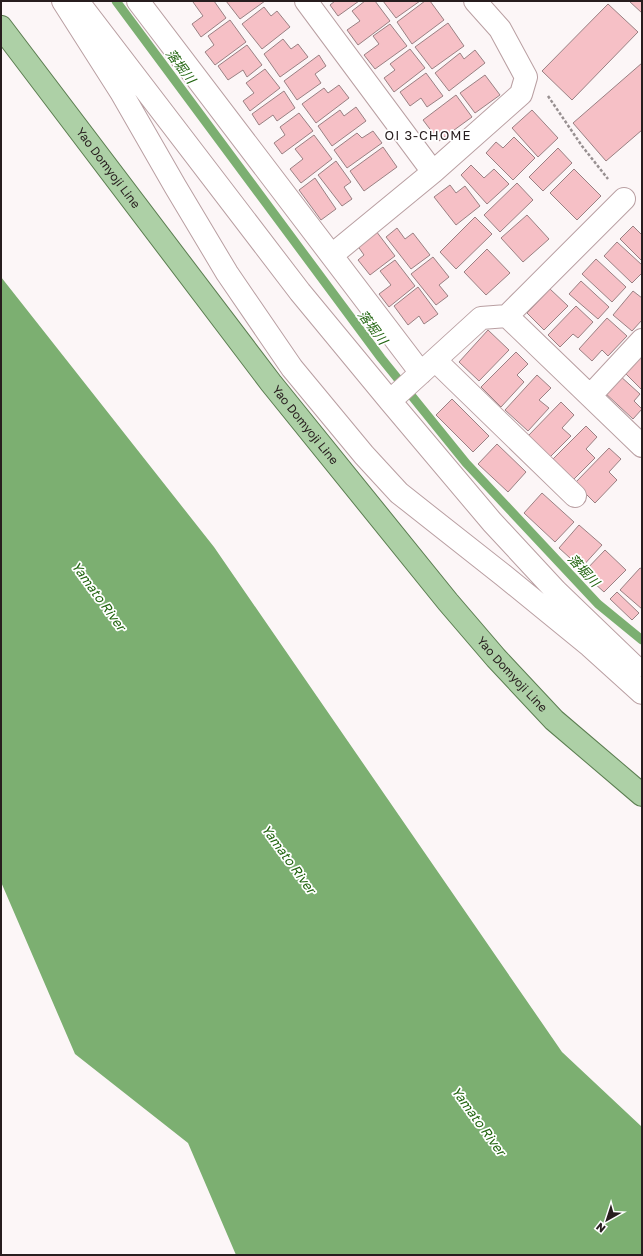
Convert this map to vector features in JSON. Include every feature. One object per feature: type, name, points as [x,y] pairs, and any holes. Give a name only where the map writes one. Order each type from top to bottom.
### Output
[{"type":"main road","name":"Yao Domyoji Line","points":[[1,27],[271,383],[448,602],[496,658],[554,720],[642,795]]},
{"type":"street","points":[[63,1],[121,92],[227,273],[292,368],[364,455],[399,493],[504,575],[590,646],[642,693]]},
{"type":"street","points":[[78,1],[300,292],[393,398],[492,522],[556,591],[642,673]]},
{"type":"street","points":[[138,1],[332,255],[424,370],[575,496]]},
{"type":"street","points":[[306,1],[433,172]]},
{"type":"street","points":[[332,255],[433,172],[521,94],[526,77],[500,30],[475,1]]},
{"type":"street","points":[[393,398],[481,318],[507,316],[624,199]]},
{"type":"street","points":[[507,316],[641,444]]},
{"type":"street","points":[[590,396],[642,340]]},
{"type":"street","points":[[271,383],[292,368]]},
{"type":"path","points":[[526,77],[540,83],[582,146],[624,199]]},
{"type":"water","name":"Yamato River","points":[[1,277],[214,547],[562,1052],[642,1127],[642,1255],[236,1255],[188,1143],[75,1054],[1,882]]},
{"type":"building","points":[[214,1],[226,18],[201,37],[192,24],[203,16],[193,2]]},
{"type":"building","points":[[226,1],[265,1],[240,19]]},
{"type":"building","points":[[335,1],[359,1],[338,16],[330,5]]},
{"type":"building","points":[[365,1],[375,1],[390,21],[358,45],[347,30],[360,21],[352,11]]},
{"type":"building","points":[[383,1],[420,1],[396,18]]},
{"type":"building","points":[[425,1],[430,1],[444,20],[412,44],[397,22]]},
{"type":"building","points":[[629,1],[642,1],[642,13]]},
{"type":"building","points":[[608,4],[638,32],[572,100],[542,71]]},
{"type":"building","points":[[264,7],[271,16],[277,11],[290,27],[262,49],[242,24]]},
{"type":"building","points":[[230,20],[246,42],[215,65],[205,52],[214,45],[208,36]]},
{"type":"building","points":[[448,23],[464,46],[432,69],[415,47]]},
{"type":"building","points":[[390,24],[407,46],[375,69],[364,55],[379,44],[373,36]]},
{"type":"building","points":[[283,39],[291,49],[298,44],[308,57],[280,77],[264,54]]},
{"type":"building","points":[[247,45],[262,65],[247,77],[243,70],[228,80],[218,66]]},
{"type":"building","points":[[410,49],[425,68],[394,92],[384,78],[395,70],[390,64]]},
{"type":"building","points":[[475,50],[485,63],[449,91],[435,73],[460,53],[464,59]]},
{"type":"building","points":[[319,55],[326,66],[315,74],[321,83],[297,100],[284,81]]},
{"type":"building","points":[[642,63],[642,130],[606,161],[573,123]]},
{"type":"building","points":[[265,69],[280,88],[250,111],[243,101],[254,93],[246,83]]},
{"type":"building","points":[[426,73],[443,96],[427,107],[421,98],[410,106],[400,92]]},
{"type":"building","points":[[485,75],[500,95],[475,113],[460,93]]},
{"type":"building","points":[[339,85],[349,98],[316,123],[302,104],[324,88],[328,93]]},
{"type":"building","points":[[284,91],[295,108],[277,121],[273,115],[259,125],[252,114]]},
{"type":"building","points":[[456,95],[472,117],[439,141],[423,120]]},
{"type":"building","points":[[356,107],[366,121],[332,146],[318,126],[340,110],[344,116]]},
{"type":"building","points":[[532,110],[558,138],[538,157],[512,128]]},
{"type":"building","points":[[299,113],[313,131],[282,154],[274,143],[285,135],[280,127]]},
{"type":"building","points":[[373,131],[382,143],[347,168],[334,150],[357,133],[362,138]]},
{"type":"building","points":[[314,135],[332,159],[301,183],[290,169],[303,159],[295,149]]},
{"type":"building","points":[[514,137],[535,158],[513,180],[486,153],[496,142],[503,148]]},
{"type":"building","points":[[383,147],[397,167],[364,191],[350,171]]},
{"type":"building","points":[[558,148],[572,163],[543,191],[529,177]]},
{"type":"building","points":[[336,161],[351,182],[344,187],[352,199],[342,206],[318,175]]},
{"type":"building","points":[[471,165],[484,178],[494,169],[509,184],[487,204],[461,175]]},
{"type":"building","points":[[574,169],[601,196],[577,220],[550,193]]},
{"type":"building","points":[[315,178],[336,209],[321,220],[299,190]]},
{"type":"building","points":[[517,183],[533,200],[500,232],[484,215]]},
{"type":"building","points":[[450,185],[456,193],[465,186],[480,206],[456,225],[434,197]]},
{"type":"building","points":[[527,215],[549,239],[523,262],[501,238]]},
{"type":"building","points":[[475,217],[492,234],[456,269],[440,252]]},
{"type":"building","points":[[633,226],[642,235],[642,261],[620,239]]},
{"type":"building","points":[[397,228],[405,239],[413,233],[430,255],[411,269],[386,237]]},
{"type":"building","points":[[376,231],[395,256],[370,275],[358,260],[364,255],[357,245]]},
{"type":"building","points":[[617,242],[642,265],[642,273],[632,283],[604,256]]},
{"type":"building","points":[[487,249],[510,273],[486,295],[464,272]]},
{"type":"building","points":[[433,257],[449,277],[439,285],[448,296],[436,305],[411,274]]},
{"type":"building","points":[[596,259],[626,287],[612,302],[582,274]]},
{"type":"building","points":[[395,260],[415,286],[389,307],[379,294],[391,285],[380,271]]},
{"type":"building","points":[[581,281],[609,307],[598,319],[569,294]]},
{"type":"building","points":[[418,287],[438,314],[424,324],[419,316],[408,325],[394,306]]},
{"type":"building","points":[[550,289],[568,306],[544,330],[527,313]]},
{"type":"building","points":[[633,291],[642,298],[642,320],[632,331],[613,315]]},
{"type":"building","points":[[576,306],[593,322],[578,338],[573,334],[560,347],[548,335]]},
{"type":"building","points":[[607,318],[627,336],[608,356],[602,350],[592,361],[579,349]]},
{"type":"building","points":[[488,330],[509,350],[479,381],[459,362]]},
{"type":"building","points":[[642,351],[642,390],[623,371]]},
{"type":"building","points":[[516,352],[528,364],[517,375],[524,382],[501,407],[481,387]]},
{"type":"building","points":[[537,375],[551,388],[539,400],[549,408],[528,431],[505,410]]},
{"type":"building","points":[[619,375],[640,394],[634,401],[642,409],[633,419],[604,392]]},
{"type":"building","points":[[452,399],[489,436],[473,452],[436,415]]},
{"type":"building","points":[[561,402],[574,415],[562,428],[571,436],[550,457],[528,436]]},
{"type":"building","points":[[586,426],[597,437],[586,449],[595,458],[572,481],[551,461]]},
{"type":"building","points":[[497,444],[526,472],[508,492],[478,464]]},
{"type":"building","points":[[609,448],[621,459],[609,472],[617,480],[595,503],[575,483]]},
{"type":"building","points":[[542,493],[574,522],[555,542],[524,513]]},
{"type":"building","points":[[579,525],[602,545],[581,568],[559,548]]},
{"type":"building","points":[[605,550],[626,570],[604,592],[583,573]]},
{"type":"building","points":[[640,568],[642,569],[642,609],[620,590]]},
{"type":"building","points":[[617,592],[639,613],[632,620],[610,599]]},
{"type":"waterway","name":"落堀川","points":[[116,1],[381,358],[466,463],[598,604],[642,640]]},
{"type":"district","name":"OI 3-CHOME","points":[[428,135]]}]
